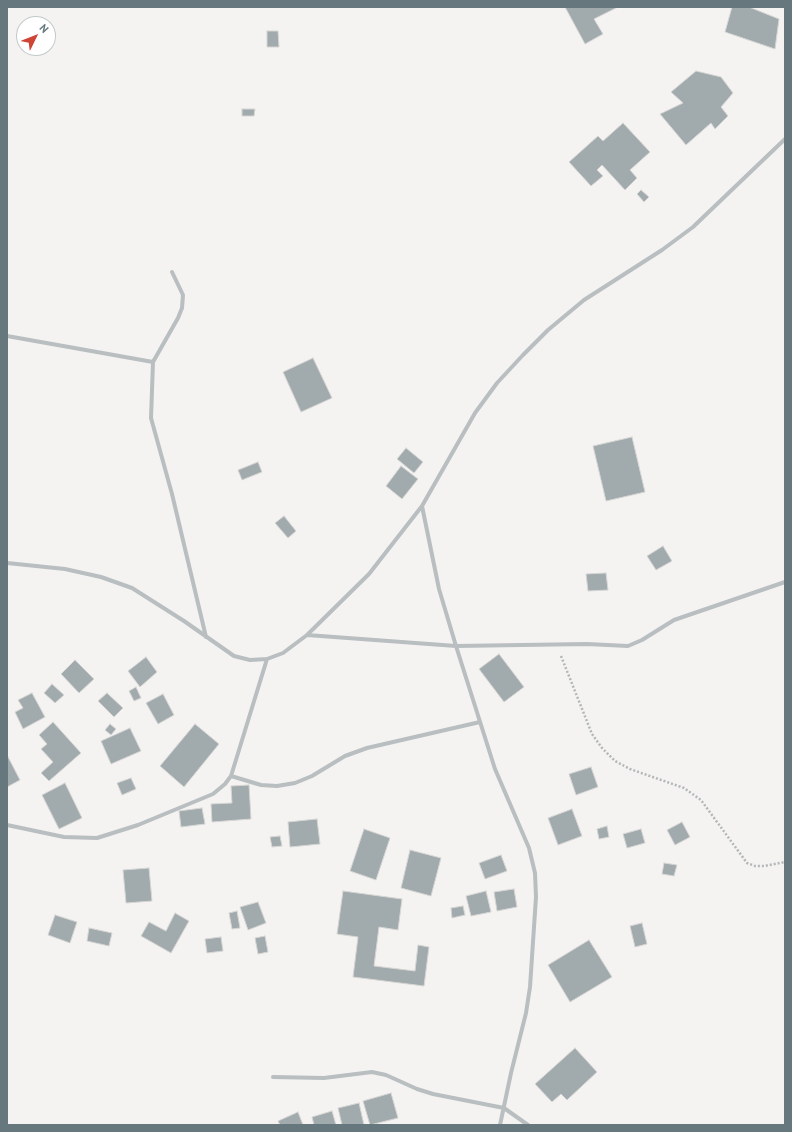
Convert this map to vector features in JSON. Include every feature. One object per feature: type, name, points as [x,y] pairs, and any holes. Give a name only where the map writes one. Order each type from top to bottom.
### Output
[{"type":"street","points":[[7,563],[65,569],[101,577],[132,588],[184,621],[234,656],[250,660],[267,659],[283,653],[307,636],[345,600],[369,574],[422,506],[475,413],[497,383],[523,355],[548,330],[584,300],[662,250],[693,227],[785,139]]},
{"type":"street","points":[[172,272],[183,295],[182,308],[178,318],[153,362],[151,418],[172,494],[206,637]]},
{"type":"street","points":[[7,336],[153,362]]},
{"type":"street","points":[[422,506],[439,589],[456,646],[495,769],[529,848],[534,873],[536,897],[529,993],[500,1125]]},
{"type":"street","points":[[307,636],[456,646],[557,644],[628,646],[642,640],[674,620],[785,582]]},
{"type":"street","points":[[7,825],[64,837],[79,839],[97,838],[138,825],[214,794],[231,776],[267,659]]},
{"type":"street","points":[[231,776],[261,785],[277,786],[296,783],[312,776],[345,756],[367,748],[480,722]]},
{"type":"street","points":[[273,1077],[324,1078],[372,1072],[386,1075],[417,1089],[433,1094],[504,1108],[528,1125]]},
{"type":"path","points":[[557,644],[592,734],[602,748],[615,760],[630,769],[684,788],[701,800],[747,863],[755,866],[764,866],[785,862]]},
{"type":"building","points":[[565,7],[618,7],[594,19],[603,34],[585,44]]},
{"type":"building","points":[[732,7],[749,7],[779,19],[775,49],[725,32]]},
{"type":"building","points":[[267,31],[278,31],[279,47],[267,47]]},
{"type":"building","points":[[696,71],[721,77],[733,93],[721,107],[728,116],[715,129],[711,123],[686,145],[660,114],[683,103],[671,92]]},
{"type":"building","points":[[242,109],[255,109],[254,116],[242,116]]},
{"type":"building","points":[[623,123],[650,152],[630,170],[637,178],[625,190],[602,165],[597,170],[603,176],[591,186],[569,162],[598,136],[603,141]]},
{"type":"building","points":[[641,190],[649,197],[644,202],[637,194]]},
{"type":"building","points":[[313,358],[332,398],[301,412],[283,372]]},
{"type":"building","points":[[632,437],[645,492],[606,501],[593,446]]},
{"type":"building","points":[[406,448],[423,462],[414,473],[397,459]]},
{"type":"building","points":[[258,462],[262,472],[242,480],[238,470]]},
{"type":"building","points":[[401,466],[418,479],[402,499],[386,486]]},
{"type":"building","points":[[284,516],[296,531],[288,538],[275,523]]},
{"type":"building","points":[[663,546],[672,561],[656,570],[647,556]]},
{"type":"building","points":[[606,573],[608,590],[588,591],[586,574]]},
{"type":"building","points":[[499,654],[524,687],[504,702],[479,669]]},
{"type":"building","points":[[146,657],[157,672],[140,687],[128,671]]},
{"type":"building","points":[[75,660],[94,679],[79,693],[61,674]]},
{"type":"building","points":[[52,684],[64,695],[55,703],[44,693]]},
{"type":"building","points":[[136,687],[141,698],[134,701],[129,691]]},
{"type":"building","points":[[32,693],[45,717],[23,729],[15,712],[23,708],[18,700]]},
{"type":"building","points":[[107,693],[123,708],[114,717],[98,701]]},
{"type":"building","points":[[163,694],[174,715],[158,724],[146,703]]},
{"type":"building","points":[[53,722],[81,753],[49,781],[41,773],[53,762],[41,749],[47,744],[39,735]]},
{"type":"building","points":[[110,724],[116,729],[111,735],[105,730]]},
{"type":"building","points":[[195,724],[219,744],[184,787],[160,766]]},
{"type":"building","points":[[130,728],[141,751],[111,764],[101,741]]},
{"type":"building","points":[[7,755],[20,780],[7,787]]},
{"type":"building","points":[[591,767],[598,787],[576,795],[569,774]]},
{"type":"building","points":[[131,778],[136,789],[122,795],[117,783]]},
{"type":"building","points":[[65,783],[82,818],[59,829],[42,795]]},
{"type":"building","points":[[249,785],[251,819],[212,822],[211,804],[232,803],[231,786]]},
{"type":"building","points":[[202,808],[205,824],[181,827],[179,811]]},
{"type":"building","points":[[572,809],[582,836],[558,845],[548,818]]},
{"type":"building","points":[[317,819],[320,844],[290,847],[288,822]]},
{"type":"building","points":[[682,822],[690,837],[675,845],[667,830]]},
{"type":"building","points":[[607,826],[609,837],[599,839],[597,829]]},
{"type":"building","points":[[364,829],[390,838],[376,880],[350,871]]},
{"type":"building","points":[[641,829],[645,843],[627,848],[623,834]]},
{"type":"building","points":[[280,836],[282,846],[272,847],[270,837]]},
{"type":"building","points":[[410,850],[441,858],[431,896],[401,888]]},
{"type":"building","points":[[501,855],[507,871],[485,879],[479,863]]},
{"type":"building","points":[[664,863],[677,865],[674,876],[662,874]]},
{"type":"building","points":[[149,868],[152,901],[126,903],[123,870]]},
{"type":"building","points":[[514,889],[517,907],[497,911],[494,892]]},
{"type":"building","points":[[343,891],[402,899],[398,930],[379,927],[374,966],[415,971],[418,945],[429,947],[424,986],[353,977],[358,937],[337,934]]},
{"type":"building","points":[[486,891],[491,912],[471,916],[466,896]]},
{"type":"building","points":[[258,902],[266,923],[248,930],[240,907]]},
{"type":"building","points":[[463,906],[465,915],[452,918],[451,908]]},
{"type":"building","points":[[237,911],[240,928],[232,929],[229,913]]},
{"type":"building","points":[[175,913],[189,921],[171,953],[141,936],[149,922],[166,931]]},
{"type":"building","points":[[55,915],[77,922],[70,943],[48,935]]},
{"type":"building","points":[[642,923],[647,944],[635,947],[630,926]]},
{"type":"building","points":[[89,928],[112,933],[109,946],[87,941]]},
{"type":"building","points":[[265,936],[268,952],[258,954],[255,938]]},
{"type":"building","points":[[221,937],[223,951],[207,953],[205,939]]},
{"type":"building","points":[[589,940],[612,977],[570,1002],[548,965]]},
{"type":"building","points":[[575,1048],[597,1072],[567,1100],[561,1094],[552,1102],[535,1084]]},
{"type":"building","points":[[391,1093],[398,1118],[370,1125],[363,1101]]},
{"type":"building","points":[[359,1103],[364,1125],[342,1125],[338,1108]]},
{"type":"building","points":[[332,1111],[336,1125],[314,1125],[312,1117]]},
{"type":"building","points":[[298,1112],[303,1125],[280,1125],[278,1121]]}]
